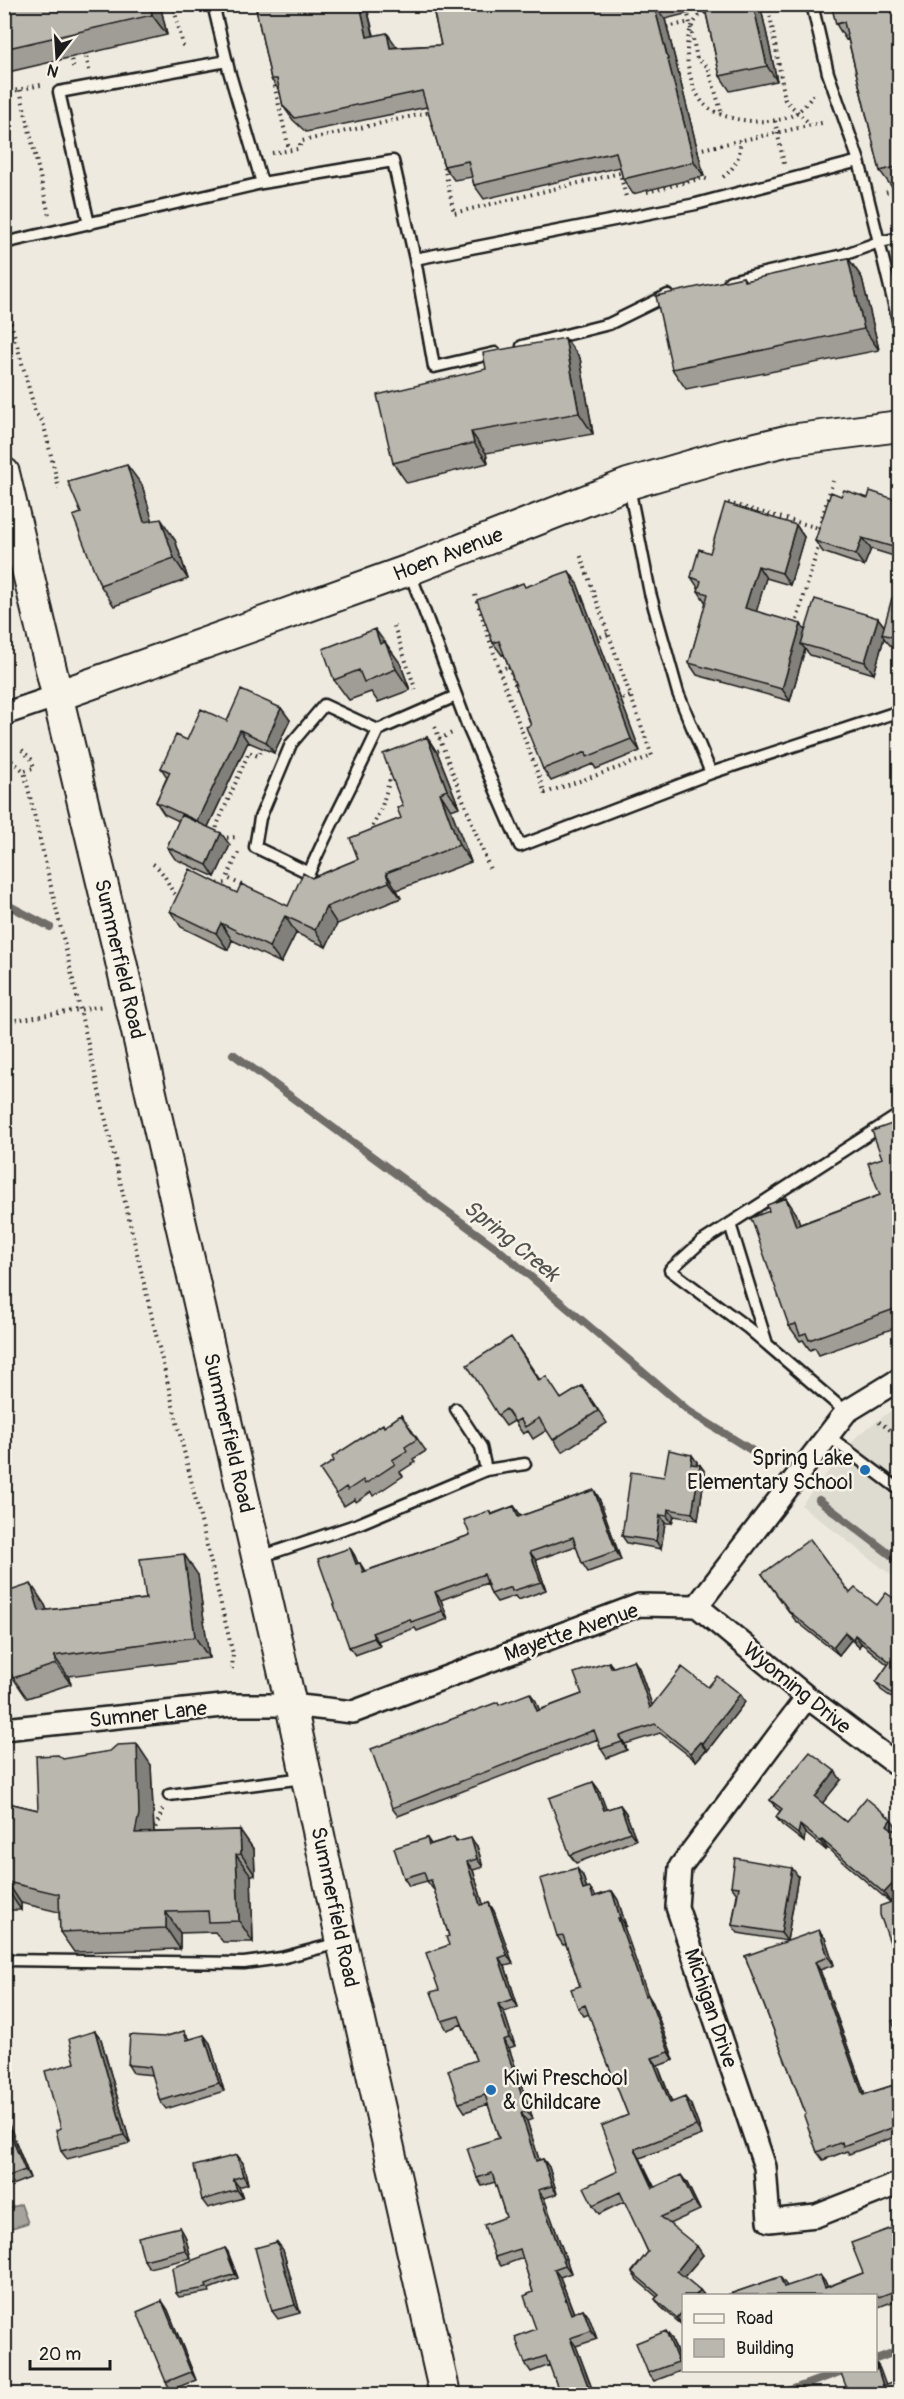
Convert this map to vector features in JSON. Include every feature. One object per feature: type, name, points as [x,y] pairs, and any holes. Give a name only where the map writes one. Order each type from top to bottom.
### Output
[{"type":"street","name":"Hoen Avenue","points":[[4,714],[409,570],[628,484],[727,455],[790,440],[900,426]]},
{"type":"street","name":"Summerfield Road","points":[[4,473],[130,1004],[291,1705],[342,1942],[445,2394]]},
{"type":"street","points":[[697,1606],[846,1412],[900,1379]]},
{"type":"street","name":"Mayette Avenue","points":[[291,1705],[353,1712],[639,1605],[697,1606]]},
{"type":"street","name":"Wyoming Drive","points":[[697,1606],[807,1697],[900,1767]]},
{"type":"street","name":"Michigan Drive","points":[[807,1697],[680,1867],[677,1907],[765,2167],[769,2221],[816,2216],[900,2183]]},
{"type":"street","name":"Sumner Lane","points":[[4,1730],[232,1705],[291,1705]]},
{"type":"lane","points":[[213,4],[226,61],[262,183]]},
{"type":"lane","points":[[812,4],[828,73],[859,161],[900,328]]},
{"type":"lane","points":[[89,224],[59,92],[226,61]]},
{"type":"lane","points":[[4,243],[262,183],[393,161],[415,259],[434,367],[502,351]]},
{"type":"lane","points":[[415,259],[696,204],[859,161]]},
{"type":"lane","points":[[716,284],[843,255],[879,242],[900,238]]},
{"type":"lane","points":[[514,348],[609,324],[670,294],[681,292]]},
{"type":"lane","points":[[628,484],[650,593],[678,693],[711,773]]},
{"type":"lane","points":[[409,570],[456,696],[520,846],[711,773],[900,711]]},
{"type":"lane","points":[[378,730],[324,705],[291,744],[260,818],[255,846],[309,873],[329,826],[359,772],[378,730],[456,696]]},
{"type":"lane","points":[[846,1412],[748,1328],[670,1270],[700,1243],[900,1114]]},
{"type":"lane","points":[[730,1224],[768,1345]]},
{"type":"lane","points":[[456,1409],[481,1447],[486,1470]]},
{"type":"lane","points":[[827,1435],[900,1490]]},
{"type":"lane","points":[[257,1558],[358,1524],[486,1470],[525,1464]]},
{"type":"lane","points":[[169,1795],[307,1778]]},
{"type":"lane","points":[[4,1960],[244,1963],[281,1958],[342,1942]]},
{"type":"path","points":[[686,4],[697,59],[708,67],[722,114]]},
{"type":"path","points":[[768,4],[781,61],[785,100],[810,124]]},
{"type":"path","points":[[717,8],[702,12],[696,19],[687,53],[692,83],[704,104],[712,110],[743,120],[775,120],[792,116],[814,94]]},
{"type":"path","points":[[667,27],[690,22]]},
{"type":"path","points":[[68,46],[75,77]]},
{"type":"path","points":[[85,51],[90,74]]},
{"type":"path","points":[[271,71],[289,149],[298,149],[302,141],[432,112],[435,123]]},
{"type":"path","points":[[20,90],[49,215],[38,218]]},
{"type":"path","points":[[775,120],[779,139]]},
{"type":"path","points":[[697,150],[826,122]]},
{"type":"path","points":[[640,194],[703,178],[721,179],[738,160],[741,150],[740,140]]},
{"type":"path","points":[[442,157],[454,213],[620,173],[626,197],[633,196]]},
{"type":"path","points":[[883,181],[885,192],[900,189]]},
{"type":"path","points":[[5,263],[9,316],[36,414],[43,422],[59,489]]},
{"type":"path","points":[[819,528],[833,481]]},
{"type":"path","points":[[728,503],[824,530],[797,620]]},
{"type":"path","points":[[475,595],[499,670],[545,793],[652,756],[580,554]]},
{"type":"path","points":[[394,627],[418,694],[408,698]]},
{"type":"path","points":[[587,642],[608,634]]},
{"type":"path","points":[[398,658],[404,655]]},
{"type":"path","points":[[499,670],[518,662]]},
{"type":"path","points":[[509,666],[520,692],[509,697]]},
{"type":"path","points":[[609,704],[631,696]]},
{"type":"path","points":[[435,727],[491,872]]},
{"type":"path","points":[[523,734],[534,730]]},
{"type":"path","points":[[22,750],[31,759],[34,768],[24,771]]},
{"type":"path","points":[[7,757],[24,771],[233,1654],[232,1669]]},
{"type":"path","points":[[445,770],[451,768]]},
{"type":"path","points":[[224,788],[232,792]]},
{"type":"path","points":[[453,793],[460,792]]},
{"type":"path","points":[[153,864],[166,875],[178,898],[186,893]]},
{"type":"path","points":[[204,880],[210,883],[230,881],[226,890]]},
{"type":"path","points":[[207,889],[210,883]]},
{"type":"path","points":[[4,1022],[79,1009],[130,1004]]},
{"type":"path","points":[[879,1422],[900,1437]]},
{"type":"path","points":[[152,1835],[169,1795]]},
{"type":"shaded area","name":"Spring Lake Elementary School","points":[[899,1405],[899,1581],[801,1505],[858,1435]]},
{"type":"shaded area","points":[[21,2204],[28,2223],[5,2230],[5,2210]]},
{"type":"building","points":[[4,4],[150,4],[152,15],[4,49]]},
{"type":"building","points":[[255,4],[360,4],[367,37],[387,33],[390,48],[441,45],[432,4],[656,4],[654,5],[694,162],[623,179],[616,152],[474,185],[468,161],[444,166],[422,91],[295,118],[283,106],[277,79],[271,79]]},
{"type":"building","points":[[704,4],[753,4],[767,66],[720,76]]},
{"type":"building","points":[[831,4],[900,4],[900,166],[880,171],[844,22],[836,24]]},
{"type":"building","points":[[848,258],[864,329],[672,369],[656,296],[743,277],[744,281]]},
{"type":"building","points":[[565,338],[579,413],[471,432],[474,443],[393,463],[377,395],[486,369],[483,353]]},
{"type":"building","points":[[127,465],[144,522],[161,519],[174,558],[100,585],[73,516],[81,513],[68,482]]},
{"type":"building","points":[[844,490],[868,498],[870,491],[900,501],[900,549],[862,538],[856,555],[815,541],[831,492],[841,496]]},
{"type":"building","points":[[725,503],[796,525],[782,573],[758,566],[745,608],[801,624],[782,689],[689,663],[708,594],[698,591],[701,581],[691,577],[699,549],[710,553]]},
{"type":"building","points":[[569,571],[631,739],[587,757],[586,752],[543,769],[526,727],[531,725],[499,641],[493,643],[477,600],[523,583],[525,587]]},
{"type":"building","points":[[892,598],[900,600],[900,639],[882,634]]},
{"type":"building","points":[[815,599],[878,618],[865,662],[801,644]]},
{"type":"building","points":[[375,629],[380,644],[385,642],[396,669],[364,682],[359,670],[334,680],[323,649]]},
{"type":"building","points":[[241,690],[281,708],[266,742],[240,730],[197,821],[156,802],[170,772],[161,768],[176,735],[187,740],[201,709],[227,721]]},
{"type":"building","points":[[427,737],[447,790],[440,793],[459,845],[386,873],[389,882],[326,907],[315,930],[285,916],[269,947],[221,923],[216,933],[170,911],[190,869],[237,893],[241,884],[288,906],[303,873],[312,878],[358,859],[350,838],[401,818],[397,808],[403,806],[383,754]]},
{"type":"building","points":[[181,815],[221,833],[207,865],[167,847]]},
{"type":"building","points":[[900,1121],[900,1307],[809,1340],[806,1333],[800,1335],[796,1324],[789,1326],[751,1218],[769,1211],[767,1205],[786,1198],[796,1226],[880,1195],[868,1163],[882,1158],[872,1131]]},
{"type":"building","points":[[511,1337],[539,1381],[546,1376],[561,1399],[582,1386],[598,1411],[553,1440],[539,1418],[525,1427],[520,1419],[515,1422],[506,1409],[498,1415],[467,1365]]},
{"type":"building","points":[[401,1415],[417,1439],[405,1447],[407,1451],[392,1460],[395,1464],[365,1484],[363,1480],[348,1490],[346,1487],[336,1494],[320,1470],[334,1461],[332,1457]]},
{"type":"building","points":[[669,1450],[692,1455],[691,1464],[700,1465],[692,1513],[668,1509],[667,1516],[660,1515],[656,1541],[622,1536],[631,1472],[664,1477]]},
{"type":"building","points":[[594,1490],[616,1551],[582,1563],[573,1537],[530,1552],[541,1582],[512,1591],[511,1587],[491,1594],[484,1574],[435,1592],[442,1611],[411,1622],[410,1619],[372,1633],[374,1638],[349,1647],[318,1559],[350,1548],[356,1564],[360,1563],[363,1572],[470,1535],[464,1520],[489,1511],[491,1515],[514,1506],[518,1517]]},
{"type":"building","points":[[810,1539],[850,1593],[855,1588],[877,1605],[886,1593],[900,1603],[900,1623],[898,1625],[900,1626],[900,1699],[876,1682],[890,1662],[855,1635],[853,1639],[845,1632],[833,1647],[790,1612],[762,1574]]},
{"type":"building","points":[[184,1554],[195,1637],[54,1656],[56,1664],[13,1678],[4,1657],[4,1593],[31,1584],[39,1611],[146,1599],[140,1559]]},
{"type":"building","points":[[634,1660],[650,1708],[682,1667],[708,1687],[717,1676],[740,1694],[702,1743],[700,1742],[690,1753],[655,1724],[620,1736],[622,1742],[601,1749],[594,1730],[392,1808],[371,1749],[498,1702],[499,1705],[530,1693],[537,1711],[582,1694],[574,1673],[609,1662],[611,1668]]},
{"type":"building","points":[[137,1744],[139,1814],[135,1833],[240,1830],[241,1854],[236,1855],[239,1921],[209,1922],[208,1911],[166,1912],[166,1928],[60,1932],[59,1894],[7,1882],[7,1889],[4,1889],[4,1802],[38,1810],[36,1756],[58,1755],[63,1759],[110,1751],[117,1745]]},
{"type":"building","points":[[810,1752],[835,1771],[815,1797],[846,1822],[866,1798],[891,1819],[887,1825],[900,1835],[900,1847],[893,1854],[900,1860],[900,1876],[884,1893],[822,1840],[820,1841],[800,1825],[798,1834],[776,1817],[782,1809],[770,1800]]},
{"type":"building","points":[[593,1782],[604,1810],[620,1805],[630,1832],[570,1855],[549,1798]]},
{"type":"building","points":[[454,1837],[456,1842],[471,1838],[477,1859],[467,1862],[480,1905],[489,1903],[507,1955],[499,1958],[513,1999],[498,2004],[509,2038],[503,2040],[527,2111],[521,2113],[536,2161],[543,2159],[552,2186],[538,2190],[565,2265],[554,2269],[571,2314],[583,2309],[591,2331],[570,2338],[591,2394],[560,2394],[546,2356],[525,2363],[515,2337],[536,2329],[524,2296],[533,2292],[520,2249],[495,2257],[484,2225],[506,2217],[492,2173],[477,2178],[467,2148],[499,2138],[485,2095],[459,2103],[448,2070],[476,2060],[459,2016],[442,2021],[431,1992],[439,1990],[426,1953],[449,1945],[446,1937],[449,1936],[431,1880],[427,1881],[424,1872],[404,1878],[394,1848],[427,1838],[429,1845]]},
{"type":"building","points":[[735,1858],[792,1868],[781,1933],[732,1925],[739,1887],[731,1886]]},
{"type":"building","points":[[577,1868],[583,1890],[590,1888],[593,1897],[612,1891],[620,1918],[618,1918],[645,1996],[648,1995],[669,2052],[652,2058],[670,2103],[685,2097],[696,2126],[635,2149],[653,2188],[681,2175],[694,2202],[661,2217],[697,2246],[677,2271],[700,2290],[697,2294],[682,2294],[682,2312],[677,2318],[655,2299],[659,2295],[632,2272],[648,2252],[620,2192],[593,2205],[584,2187],[618,2171],[601,2126],[628,2115],[585,2005],[578,2008],[571,1989],[580,1986],[563,1935],[557,1936],[540,1879]]},
{"type":"building","points":[[900,1899],[900,1970],[880,1915],[880,1906]]},
{"type":"building","points":[[819,1930],[828,1957],[815,1962],[863,2095],[900,2083],[900,2119],[892,2122],[894,2127],[843,2146],[842,2142],[817,2152],[804,2116],[806,2114],[745,1956]]},
{"type":"building","points":[[900,2018],[900,2040],[892,2021]]},
{"type":"building","points":[[95,2031],[124,2135],[61,2151],[56,2130],[61,2128],[45,2071],[75,2063],[69,2039]]},
{"type":"building","points":[[184,2031],[187,2040],[204,2035],[219,2083],[160,2101],[150,2067],[128,2065],[130,2035],[164,2037]]},
{"type":"building","points":[[4,2119],[25,2170],[4,2178]]},
{"type":"building","points":[[237,2155],[243,2176],[233,2179],[237,2190],[202,2200],[194,2166]]},
{"type":"building","points":[[900,2225],[900,2289],[877,2298],[877,2294],[730,2294],[780,2277],[784,2287],[820,2275],[825,2288],[863,2273],[851,2243]]},
{"type":"building","points":[[180,2227],[185,2250],[144,2260],[138,2237]]},
{"type":"building","points":[[277,2242],[295,2305],[272,2311],[255,2248]]},
{"type":"building","points":[[225,2248],[235,2274],[206,2284],[207,2288],[176,2293],[172,2268]]},
{"type":"building","points":[[162,2301],[191,2372],[166,2382],[137,2312]]},
{"type":"building","points":[[666,2331],[678,2362],[648,2373],[636,2343]]},
{"type":"building","points":[[877,2366],[883,2386],[900,2380],[900,2394],[849,2394],[841,2373],[877,2372]]},
{"type":"waterway","name":"Spring Creek","points":[[4,903],[50,927]]},
{"type":"waterway","name":"Spring Creek","points":[[233,1054],[498,1249],[690,1412],[764,1458]]},
{"type":"waterway","name":"Spring Creek","points":[[819,1500],[900,1562]]},
{"type":"waterway","points":[[877,2359],[900,2350]]},
{"type":"waterway","points":[[780,2394],[840,2372]]},
{"type":"place","name":"Spring Lake Elementary School","points":[[865,1470]]},
{"type":"place","name":"Kiwi Preschool & Childcare","points":[[491,2090]]}]
